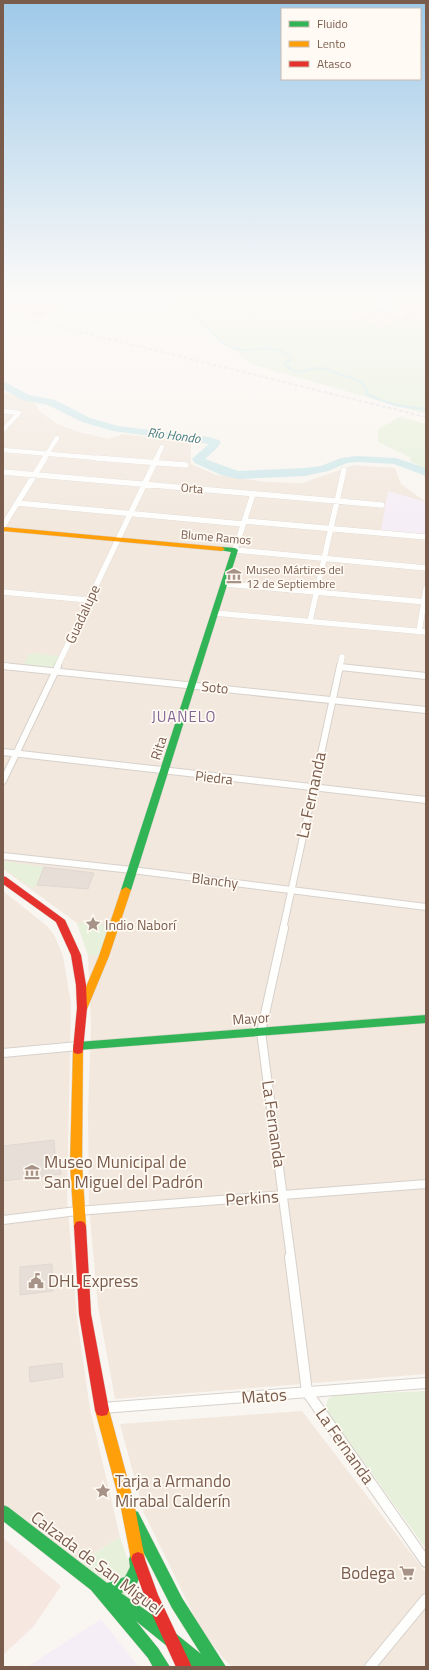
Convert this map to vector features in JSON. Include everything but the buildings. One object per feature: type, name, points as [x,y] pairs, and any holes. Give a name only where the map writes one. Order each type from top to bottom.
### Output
[{"type":"street","points":[[3,412],[19,413],[3,430]]},
{"type":"street","points":[[3,528],[34,474],[57,438]]},
{"type":"street","name":"Guadalupe","points":[[3,781],[143,484],[162,447]]},
{"type":"street","points":[[3,450],[186,465]]},
{"type":"street","points":[[310,621],[324,559],[333,528],[344,470]]},
{"type":"street","name":"Orta","points":[[3,472],[382,505]]},
{"type":"street","name":"Rita","points":[[82,1008],[104,956],[165,772],[253,494]]},
{"type":"street","points":[[17,503],[129,514],[333,528],[426,537]]},
{"type":"street","name":"Blume Ramos","points":[[3,528],[117,540],[426,568]]},
{"type":"street","points":[[225,584],[425,602]]},
{"type":"street","points":[[215,613],[423,632],[426,589]]},
{"type":"street","points":[[3,592],[88,600]]},
{"type":"street","name":"La Fernanda","points":[[342,657],[312,788],[261,1032],[284,1195],[307,1392],[426,1562]]},
{"type":"street","name":"Soto","points":[[3,666],[426,710]]},
{"type":"street","points":[[340,668],[426,676]]},
{"type":"street","name":"Piedra","points":[[3,752],[165,772],[426,800]]},
{"type":"street","name":"Blanchy","points":[[3,856],[132,870],[426,906]]},
{"type":"street","points":[[3,879],[60,920],[76,955],[81,985],[82,1008],[78,1046],[76,1164],[77,1211],[85,1314],[102,1408],[127,1503],[137,1567],[130,1583],[106,1591]]},
{"type":"street","name":"Mayor","points":[[78,1046],[426,1019]]},
{"type":"street","points":[[3,1053],[78,1046]]},
{"type":"street","name":"Perkins","points":[[3,1220],[77,1211],[426,1184]]},
{"type":"street","name":"Matos","points":[[102,1408],[426,1383]]},
{"type":"street","points":[[127,1503],[177,1603],[218,1667]]},
{"type":"street","name":"Calzada de San Miguel","points":[[3,1512],[96,1585],[149,1621],[206,1667]]},
{"type":"street","points":[[136,1554],[152,1598],[184,1667]]},
{"type":"street","points":[[96,1585],[153,1653],[162,1667]]},
{"type":"street","points":[[370,1667],[426,1599]]},
{"type":"shaded area","points":[[3,392],[35,403],[39,411],[57,424],[79,432],[109,439],[123,434],[191,442],[191,464],[216,475],[267,482],[302,483],[354,465],[395,468],[401,484],[426,502],[426,1374],[115,1399],[98,1306],[89,1207],[88,1115],[91,1026],[88,955],[77,923],[3,869]]},
{"type":"shaded area","points":[[388,491],[426,502],[426,534],[381,530]]},
{"type":"shaded area","points":[[3,891],[47,926],[54,935],[63,956],[71,1004],[67,1198],[77,1318],[90,1409],[120,1537],[74,1566],[3,1512]]},
{"type":"shaded area","points":[[302,1411],[426,1573],[426,1667],[233,1667],[223,1658],[200,1628],[144,1513],[120,1424]]},
{"type":"shaded area","points":[[3,1538],[61,1586],[33,1627],[3,1655]]},
{"type":"shaded area","points":[[101,1619],[139,1667],[27,1667]]},
{"type":"green space","points":[[271,370],[426,370],[426,414]]},
{"type":"green space","points":[[400,417],[426,424],[426,468],[411,462],[410,457],[378,442],[378,429]]},
{"type":"green space","points":[[30,653],[59,656],[53,669],[23,666]]},
{"type":"green space","points":[[3,861],[44,867],[37,885],[32,888],[3,868]]},
{"type":"green space","points":[[77,923],[111,926],[101,954],[96,956],[88,955]]},
{"type":"green space","points":[[426,1391],[426,1549],[325,1408],[328,1399],[335,1395]]},
{"type":"green space","points":[[120,1537],[145,1611],[80,1563]]},
{"type":"waterway","points":[[292,370],[298,372],[308,370]]},
{"type":"waterway","points":[[329,370],[359,381],[366,388],[367,394],[388,403],[411,408],[426,409]]},
{"type":"waterway","name":"Río Hondo","points":[[3,384],[26,398],[51,402],[86,420],[117,429],[215,442],[198,459],[199,461],[225,472],[238,475],[305,472],[324,469],[345,460],[357,459],[396,461],[426,472]]},
{"type":"railway","points":[[235,370],[426,417]]},
{"type":"traffic: fast","points":[[126,890],[235,550],[222,549]]},
{"type":"traffic: fast","points":[[78,1046],[426,1019]]},
{"type":"traffic: fast","points":[[3,1512],[96,1585],[149,1621],[205,1667]]},
{"type":"traffic: fast","points":[[133,1517],[177,1603],[218,1667]]},
{"type":"traffic: fast","points":[[106,1591],[130,1583],[137,1567],[136,1559]]},
{"type":"traffic: fast","points":[[96,1585],[153,1653],[162,1667]]},
{"type":"traffic: slow","points":[[3,529],[222,549]]},
{"type":"traffic: slow","points":[[83,1006],[104,956],[126,890]]},
{"type":"traffic: slow","points":[[78,1050],[76,1164],[80,1226]]},
{"type":"traffic: slow","points":[[102,1410],[127,1503],[138,1559]]},
{"type":"traffic: jam","points":[[3,879],[60,920],[76,955],[81,985],[82,1008],[78,1050]]},
{"type":"traffic: jam","points":[[80,1226],[85,1314],[102,1410]]},
{"type":"traffic: jam","points":[[138,1559],[152,1598],[184,1667]]},
{"type":"place","name":"Museo Mártires del 12 de Septiembre","points":[[234,576]]},
{"type":"place","name":"Indio Naborí","points":[[93,924]]},
{"type":"place","name":"Museo Municipal de San Miguel del Padrón","points":[[32,1172]]},
{"type":"place","name":"DHL Express","points":[[36,1281]]},
{"type":"place","name":"Tarja a Armando Mirabal Calderín","points":[[103,1491]]},
{"type":"place","name":"Bodega","points":[[407,1573]]},
{"type":"district","name":"JUANELO","points":[[184,716]]}]
